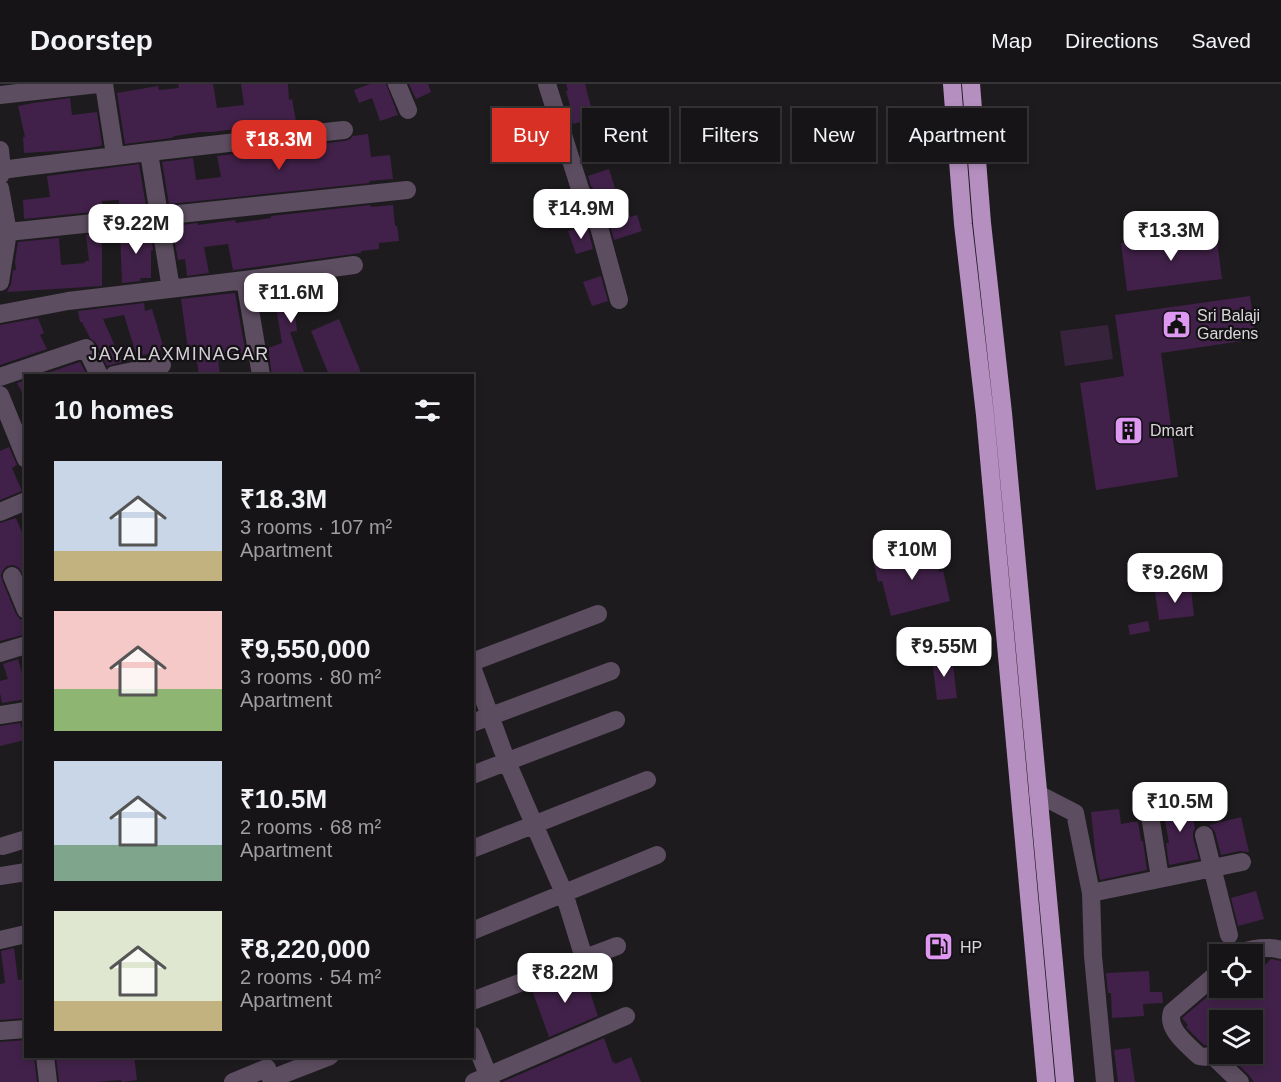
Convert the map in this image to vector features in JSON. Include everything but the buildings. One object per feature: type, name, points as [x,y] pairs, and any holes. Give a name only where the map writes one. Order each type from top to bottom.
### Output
[{"type":"highway","points":[[952,84],[963,224],[986,415],[1046,1082]]},
{"type":"highway","points":[[971,84],[982,223],[1003,413],[1065,1082]]},
{"type":"street","points":[[0,95],[98,84]]},
{"type":"street","points":[[104,84],[115,155]]},
{"type":"street","points":[[397,84],[408,110]]},
{"type":"street","points":[[547,84],[581,192],[593,205],[620,300]]},
{"type":"street","points":[[1,178],[115,155],[344,130]]},
{"type":"street","points":[[0,150],[1,178],[9,232],[0,282]]},
{"type":"street","points":[[149,153],[171,289]]},
{"type":"street","points":[[9,232],[407,190]]},
{"type":"street","points":[[0,314],[68,301],[354,265]]},
{"type":"street","points":[[245,280],[261,374]]},
{"type":"street","points":[[0,377],[86,348],[99,374]]},
{"type":"street","points":[[119,374],[162,365]]},
{"type":"street","points":[[0,395],[8,436],[24,456]]},
{"type":"street","points":[[0,512],[24,502]]},
{"type":"street","points":[[12,576],[24,605]]},
{"type":"street","points":[[474,661],[597,614]]},
{"type":"street","points":[[0,653],[24,646]]},
{"type":"street","points":[[474,722],[611,671]]},
{"type":"street","points":[[474,672],[507,762],[564,893],[584,958]]},
{"type":"street","points":[[0,715],[24,711]]},
{"type":"street","points":[[474,774],[616,720]]},
{"type":"street","points":[[474,848],[647,780]]},
{"type":"street","points":[[1038,794],[1076,813],[1090,893],[1093,956],[1105,1082]]},
{"type":"street","points":[[1149,809],[1160,878]]},
{"type":"street","points":[[1204,835],[1229,935]]},
{"type":"street","points":[[3,846],[24,841]]},
{"type":"street","points":[[474,930],[657,855]]},
{"type":"street","points":[[1090,893],[1242,862]]},
{"type":"street","points":[[0,876],[24,872]]},
{"type":"street","points":[[0,940],[24,934]]},
{"type":"street","points":[[474,1000],[617,946]]},
{"type":"street","points":[[1263,949],[1281,950]]},
{"type":"street","points":[[1209,980],[1172,1012],[1170,1018],[1176,1032],[1199,1056],[1214,1057],[1240,1082]]},
{"type":"street","points":[[474,1042],[484,1080],[626,1016]]},
{"type":"street","points":[[0,1031],[24,1029]]},
{"type":"street","points":[[45,1058],[48,1082]]},
{"type":"street","points":[[233,1082],[322,1058]]},
{"type":"shaded area","points":[[1108,325],[1113,359],[1065,366],[1060,331]]},
{"type":"place","name":"Sri Balaji Gardens","points":[[1176,324]]},
{"type":"place","name":"Dmart","points":[[1129,430]]},
{"type":"place","name":"HP","points":[[939,947]]},
{"type":"district","name":"JAYALAXMINAGAR","points":[[179,354]]}]
